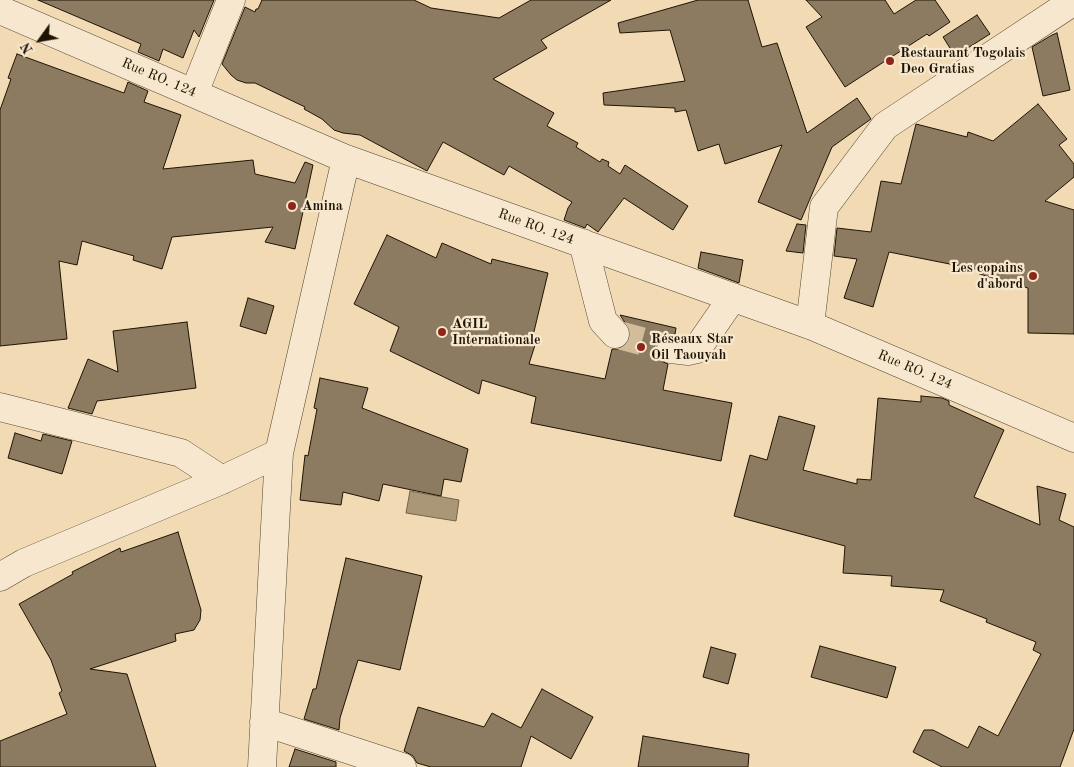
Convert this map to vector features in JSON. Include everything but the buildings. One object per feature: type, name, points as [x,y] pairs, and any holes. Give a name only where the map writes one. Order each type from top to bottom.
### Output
[{"type":"street","points":[[194,94],[231,0]]},
{"type":"street","points":[[810,325],[824,207],[885,126],[1074,1]]},
{"type":"street","name":"Rue RO. 124","points":[[0,10],[346,158],[810,325],[1074,438]]},
{"type":"street","points":[[262,767],[279,452],[346,158]]},
{"type":"street","points":[[582,243],[602,321],[615,334]]},
{"type":"street","points":[[671,349],[688,351],[697,349],[733,297]]},
{"type":"street","points":[[0,407],[181,453],[222,480]]},
{"type":"street","points":[[0,577],[24,563],[222,480],[279,452]]},
{"type":"street","points":[[264,722],[402,767]]},
{"type":"shaded area","points":[[410,491],[459,500],[456,521],[406,513]]},
{"type":"tunnel","points":[[615,334],[671,349]]},
{"type":"place","name":"Restaurant Togolais Deo Gratias","points":[[890,61]]},
{"type":"place","name":"Amina","points":[[292,206]]},
{"type":"place","name":"Les copains d'abord","points":[[1033,276]]},
{"type":"place","name":"AGIL Internationale","points":[[442,332]]},
{"type":"place","name":"Réseaux Star Oil Taouyah","points":[[641,347]]}]
